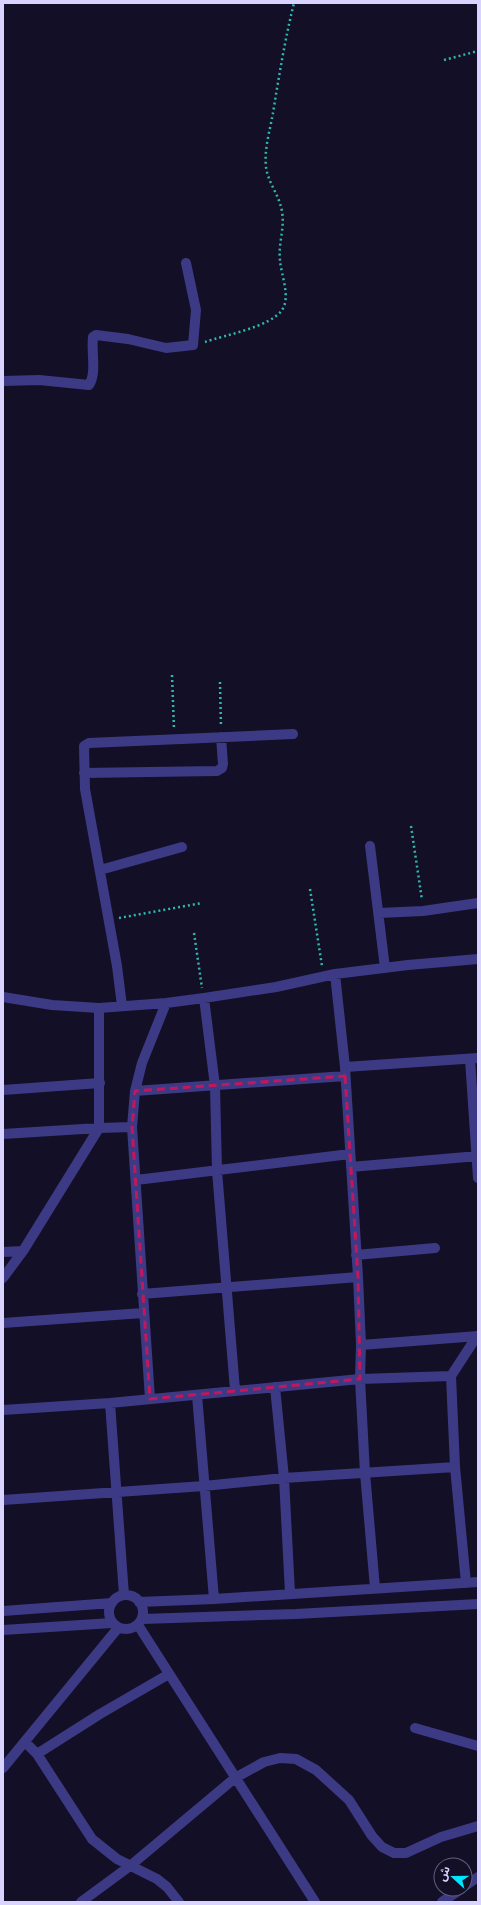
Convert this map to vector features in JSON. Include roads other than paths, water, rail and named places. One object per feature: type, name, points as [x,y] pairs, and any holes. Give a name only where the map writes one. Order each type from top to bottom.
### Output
[{"type":"street","points":[[3,381],[39,380],[89,386],[93,368],[92,342],[93,337],[96,335],[121,338],[166,348],[193,345],[196,310],[186,263]]},
{"type":"street","points":[[122,1006],[117,966],[85,789],[84,746],[89,743],[293,734]]},
{"type":"street","points":[[84,773],[217,771],[222,768],[223,764],[221,737]]},
{"type":"street","points":[[370,846],[385,968]]},
{"type":"street","points":[[100,870],[182,847]]},
{"type":"street","points":[[379,913],[423,911],[478,903]]},
{"type":"street","points":[[3,997],[45,1004],[99,1008],[166,1003],[276,987],[335,974],[478,960]]},
{"type":"street","points":[[335,974],[345,1072],[358,1277],[361,1345],[360,1379],[365,1473],[375,1588]]},
{"type":"street","points":[[204,998],[215,1086],[217,1171],[235,1390]]},
{"type":"street","points":[[150,1399],[143,1313],[132,1127],[135,1091],[142,1063],[166,1003]]},
{"type":"street","points":[[3,1278],[23,1251],[99,1128],[99,1008]]},
{"type":"street","points":[[135,1091],[215,1086],[474,1058],[478,1178]]},
{"type":"street","points":[[3,1090],[100,1083]]},
{"type":"street","points":[[3,1134],[132,1127]]},
{"type":"street","points":[[136,1180],[350,1154]]},
{"type":"street","points":[[351,1167],[477,1156]]},
{"type":"street","points":[[356,1255],[435,1248]]},
{"type":"street","points":[[3,1252],[23,1251]]},
{"type":"street","points":[[142,1294],[358,1277]]},
{"type":"street","points":[[3,1323],[143,1313]]},
{"type":"street","points":[[361,1345],[477,1336]]},
{"type":"street","points":[[466,1583],[455,1467],[451,1376],[477,1336]]},
{"type":"street","points":[[3,1410],[110,1403],[360,1379],[451,1376]]},
{"type":"street","points":[[275,1387],[284,1478],[290,1593]]},
{"type":"street","points":[[197,1395],[214,1599]]},
{"type":"street","points":[[110,1403],[115,1493],[124,1595]]},
{"type":"street","points":[[3,1500],[115,1493],[284,1478],[455,1467]]},
{"type":"street","points":[[139,1602],[214,1599],[478,1582]]},
{"type":"street","points":[[115,1625],[109,1616],[109,1609],[112,1603],[117,1598],[124,1595],[132,1596],[139,1602],[143,1610],[140,1622],[169,1674],[298,1873],[315,1902]]},
{"type":"street","points":[[3,1611],[112,1603]]},
{"type":"street","points":[[3,1630],[115,1625],[132,1628],[140,1622],[478,1604]]},
{"type":"street","points":[[3,1768],[25,1742],[115,1625]]},
{"type":"street","points":[[37,1754],[100,1714],[169,1674]]},
{"type":"street","points":[[415,1728],[478,1746]]},
{"type":"street","points":[[25,1742],[37,1754],[92,1839],[104,1850],[130,1866],[157,1879],[167,1887],[179,1902]]},
{"type":"street","points":[[81,1902],[130,1866],[235,1778],[264,1762],[280,1758],[296,1759],[316,1770],[349,1800],[372,1836],[382,1847],[394,1853],[406,1853],[441,1837],[478,1826]]},
{"type":"street","points":[[442,1902],[453,1897]]}]
